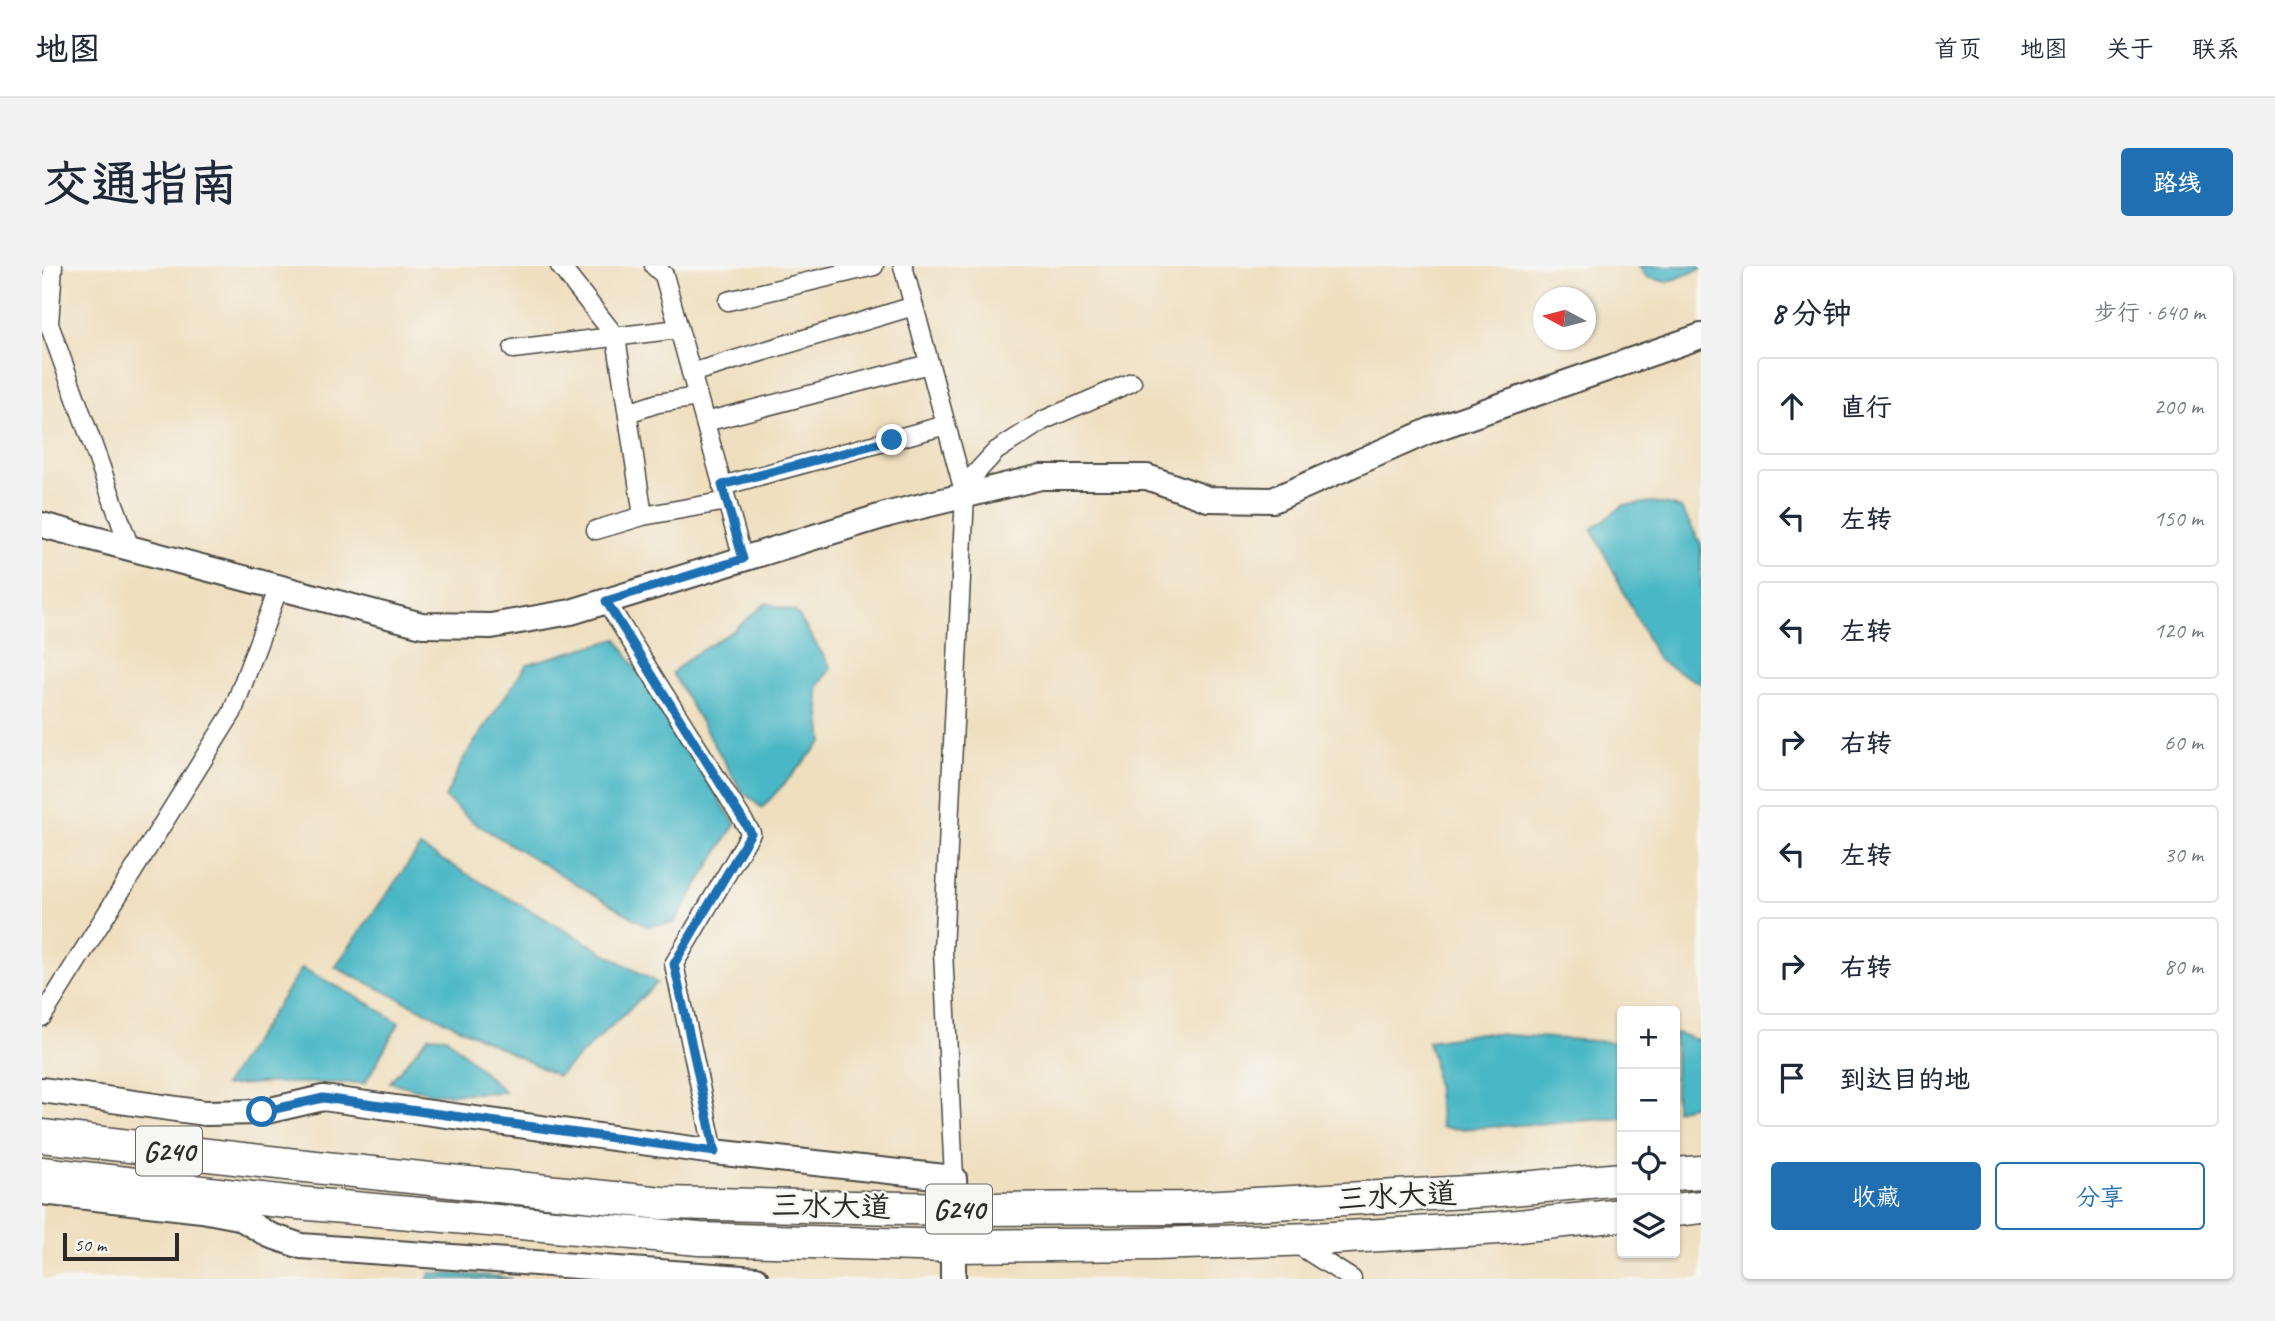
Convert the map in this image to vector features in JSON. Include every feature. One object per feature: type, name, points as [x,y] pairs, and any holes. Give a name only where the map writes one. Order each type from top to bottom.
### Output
[{"type":"highway","name":"三水大道","points":[[42,1136],[296,1166],[662,1203],[954,1194],[1186,1208],[1501,1190],[1617,1179]]},
{"type":"highway","points":[[1680,1174],[1701,1172]]},
{"type":"highway","name":"三水大道","points":[[42,1174],[287,1202],[699,1239],[953,1246],[1289,1240],[1499,1228],[1617,1216]]},
{"type":"highway","points":[[1680,1209],[1701,1207]]},
{"type":"main road","points":[[42,525],[422,625],[491,626],[571,612],[964,491],[1041,477],[1147,477],[1208,499],[1273,500],[1431,430],[1701,336]]},
{"type":"main road","points":[[42,1090],[205,1113],[262,1112],[323,1098],[715,1152],[954,1194]]},
{"type":"main road","points":[[42,1192],[202,1210],[239,1217],[269,1235],[300,1246],[756,1279]]},
{"type":"main road","points":[[953,1246],[953,1279]]},
{"type":"street","points":[[53,266],[49,324],[130,548]]},
{"type":"street","points":[[560,266],[616,337],[643,516]]},
{"type":"street","points":[[654,266],[664,275],[743,559]]},
{"type":"street","points":[[728,301],[874,266]]},
{"type":"street","points":[[903,266],[964,491],[943,951],[954,1194]]},
{"type":"street","points":[[691,373],[914,306]]},
{"type":"street","points":[[513,349],[679,329]]},
{"type":"street","points":[[705,422],[929,364]]},
{"type":"street","points":[[964,491],[996,451],[1044,420],[1132,382]]},
{"type":"street","points":[[628,413],[658,403],[698,397]]},
{"type":"street","points":[[596,530],[725,494],[946,425]]},
{"type":"street","points":[[42,1017],[232,713],[279,587]]},
{"type":"street","points":[[606,601],[751,833],[674,964],[715,1152]]},
{"type":"street","points":[[1289,1240],[1352,1279]]},
{"type":"water","points":[[1639,266],[1701,266],[1701,269],[1667,282],[1646,277]]},
{"type":"water","points":[[1654,502],[1681,508],[1701,544],[1701,684],[1658,660],[1592,529],[1624,505]]},
{"type":"water","points":[[766,603],[796,612],[831,668],[817,688],[823,741],[762,808],[741,790],[672,673],[692,656],[734,630]]},
{"type":"water","points":[[617,639],[735,824],[674,923],[647,926],[473,822],[445,798],[464,758],[527,664]]},
{"type":"water","points":[[420,847],[657,983],[558,1076],[335,967]]},
{"type":"water","points":[[302,968],[370,1004],[399,1023],[365,1083],[262,1083],[224,1086]]},
{"type":"water","points":[[1480,1033],[1617,1043],[1617,1118],[1459,1129],[1441,1127],[1433,1058],[1428,1041]]},
{"type":"water","points":[[1680,1034],[1701,1041],[1701,1104],[1680,1109]]},
{"type":"water","points":[[429,1036],[446,1037],[505,1092],[434,1094],[390,1082]]},
{"type":"water","points":[[430,1273],[496,1276],[512,1279],[428,1279]]},
{"type":"route","points":[[262,1112],[323,1098],[715,1152],[674,964],[751,833],[606,601],[743,559],[722,485],[892,440]]}]
